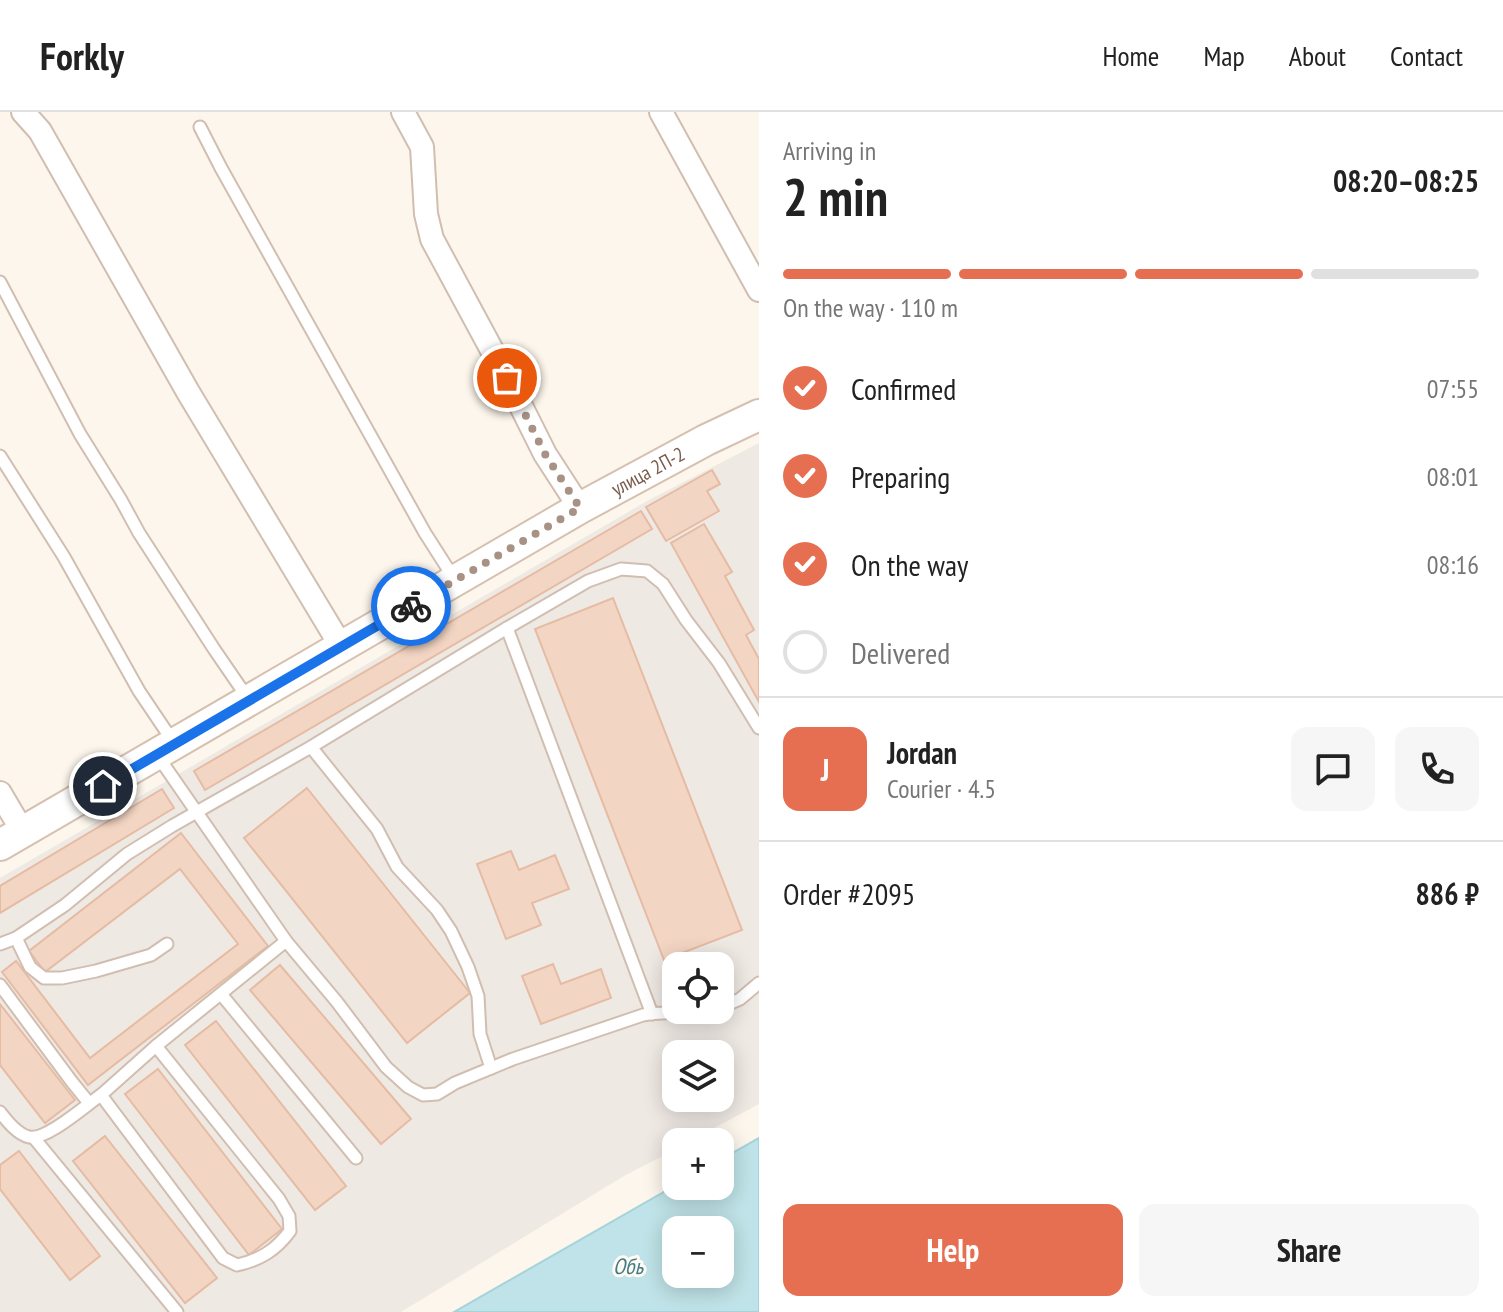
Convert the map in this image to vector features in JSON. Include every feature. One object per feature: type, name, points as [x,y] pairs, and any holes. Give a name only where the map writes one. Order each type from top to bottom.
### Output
[{"type":"main road","name":"улица 2П-2","points":[[12,838],[580,508],[759,415]]},
{"type":"street","points":[[23,112],[40,131],[188,392],[341,646]]},
{"type":"street","points":[[403,112],[422,147],[426,214],[432,239],[545,454],[580,508]]},
{"type":"street","points":[[661,112],[759,290]]},
{"type":"street","points":[[0,793],[12,838]]},
{"type":"lane","points":[[200,127],[425,533],[456,581]]},
{"type":"lane","points":[[0,282],[80,434],[139,533],[249,700]]},
{"type":"lane","points":[[0,456],[64,557],[139,691],[198,813],[286,941],[386,1067],[408,1087],[423,1095],[437,1094],[491,1068],[590,1032],[643,1015],[662,1012]]},
{"type":"lane","points":[[0,944],[16,938],[65,905],[127,854],[172,826],[311,747],[588,581],[621,569],[647,571],[663,584],[719,663],[759,728]]},
{"type":"lane","points":[[507,628],[652,1014]]},
{"type":"lane","points":[[311,747],[377,829],[397,867],[437,910],[451,931],[478,996],[480,1034],[491,1068]]},
{"type":"lane","points":[[16,938],[30,967],[44,978],[62,978],[96,971],[151,955],[167,944]]},
{"type":"lane","points":[[0,1112],[25,1136],[34,1138],[48,1133],[101,1095],[156,1046],[286,941]]},
{"type":"lane","points":[[734,1002],[759,983]]},
{"type":"lane","points":[[0,985],[89,1103]]},
{"type":"lane","points":[[221,994],[356,1158]]},
{"type":"lane","points":[[101,1095],[223,1258],[237,1265],[252,1262],[280,1245],[290,1231],[289,1216],[279,1199],[156,1046]]},
{"type":"lane","points":[[34,1138],[177,1312]]},
{"type":"shaded area","points":[[759,443],[759,1104],[714,1128],[662,1128],[662,1156],[624,1176],[401,1312],[0,1312],[0,878],[647,501]]},
{"type":"water","name":"Обь","points":[[759,1138],[759,1312],[454,1312],[662,1193],[662,1200],[734,1200],[734,1152]]},
{"type":"building","points":[[712,470],[720,484],[707,491],[719,511],[666,541],[646,507]]},
{"type":"building","points":[[641,511],[652,529],[205,790],[194,771]]},
{"type":"building","points":[[704,524],[732,572],[725,576],[754,630],[746,635],[759,659],[759,702],[671,543]]},
{"type":"building","points":[[613,598],[742,930],[685,952],[662,952],[662,955],[535,629]]},
{"type":"building","points":[[307,788],[470,993],[407,1043],[244,838]]},
{"type":"building","points":[[162,789],[174,808],[0,913],[0,886]]},
{"type":"building","points":[[181,833],[268,946],[88,1085],[2,972],[16,961],[90,1058],[238,944],[180,869],[45,972],[29,951]]},
{"type":"building","points":[[511,851],[519,870],[555,855],[569,889],[532,903],[541,925],[506,939],[477,864]]},
{"type":"building","points":[[553,964],[561,984],[601,969],[611,998],[541,1024],[522,976]]},
{"type":"building","points":[[280,965],[411,1119],[381,1144],[250,990]]},
{"type":"building","points":[[0,1004],[75,1100],[45,1123],[0,1065]]},
{"type":"building","points":[[216,1021],[346,1186],[315,1210],[185,1045]]},
{"type":"building","points":[[158,1069],[282,1229],[249,1255],[125,1094]]},
{"type":"building","points":[[105,1136],[217,1278],[185,1303],[73,1161]]},
{"type":"building","points":[[19,1151],[100,1256],[70,1280],[0,1189],[0,1165]]},
{"type":"way so far","points":[[411,606],[580,508],[545,454],[507,378]]},
{"type":"route","points":[[103,786],[411,606]]}]
